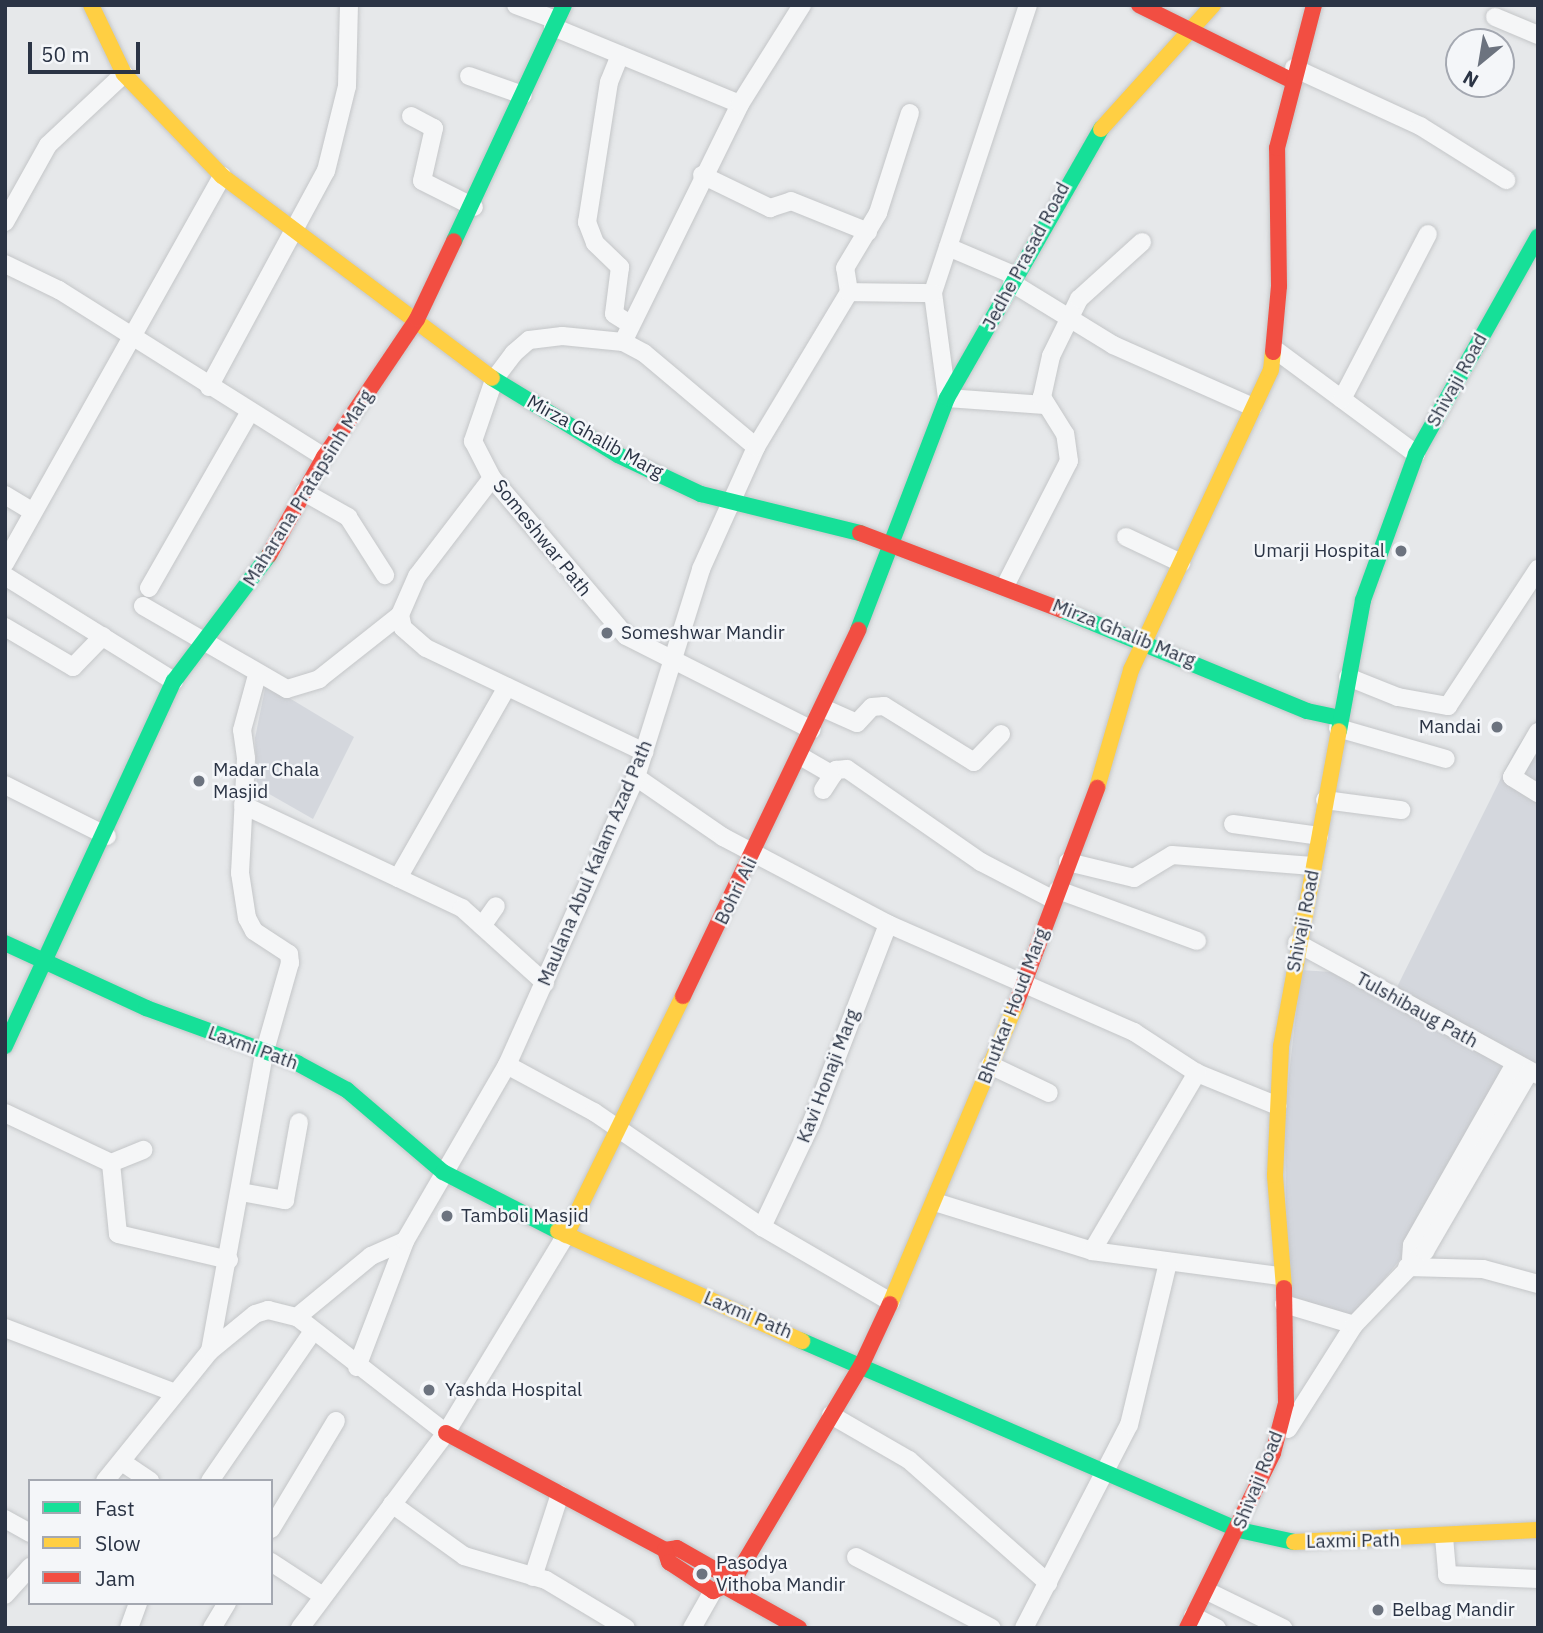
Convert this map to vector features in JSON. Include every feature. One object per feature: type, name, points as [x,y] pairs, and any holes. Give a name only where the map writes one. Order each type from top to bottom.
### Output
[{"type":"main road","name":"Mirza Ghalib Marg","points":[[91,5],[124,74],[222,176],[417,319],[494,380],[618,455],[730,501],[896,542],[1339,723]]},
{"type":"main road","points":[[1139,5],[1292,74]]},
{"type":"main road","name":"Jedhe Prasad Road","points":[[896,542],[947,398],[1094,137],[1188,27],[1213,5]]},
{"type":"main road","points":[[1276,351],[1274,184],[1292,74],[1314,5]]},
{"type":"main road","name":"Maharana Pratapsinh Marg","points":[[5,1046],[47,966],[174,681],[264,563],[324,457],[417,319],[474,207],[558,17]]},
{"type":"main road","name":"Shivaji Road","points":[[1190,1622],[1238,1530],[1273,1453],[1290,1356],[1280,1276],[1278,1106],[1297,943],[1348,677],[1371,573],[1416,454],[1535,249]]},
{"type":"main road","name":"Bhutkar Houd Marg","points":[[722,1588],[862,1363],[891,1302],[1024,984],[1144,642],[1253,407],[1276,351]]},
{"type":"main road","name":"Bohri Ali","points":[[566,1236],[813,730],[896,542]]},
{"type":"main road","name":"Laxmi Path","points":[[5,943],[47,966],[264,1054],[298,1063],[347,1090],[443,1172],[566,1236],[862,1363],[1105,1475],[1238,1530],[1301,1543],[1538,1530]]},
{"type":"main road","points":[[446,1433],[665,1550],[677,1548],[723,1574],[722,1588],[799,1628]]},
{"type":"street","points":[[209,387],[299,231],[326,171],[347,86],[349,5]]},
{"type":"street","points":[[516,5],[558,17],[620,55],[740,104]]},
{"type":"street","points":[[756,447],[623,342],[702,175],[740,104],[802,5]]},
{"type":"street","points":[[1028,5],[933,293],[947,398],[1045,405]]},
{"type":"street","points":[[1495,17],[1538,35]]},
{"type":"street","points":[[620,55],[609,82],[587,222],[595,243],[620,267],[614,314],[630,324]]},
{"type":"street","points":[[5,222],[48,145],[124,74]]},
{"type":"street","points":[[1292,74],[1420,126],[1506,180]]},
{"type":"street","points":[[469,76],[523,95]]},
{"type":"street","points":[[910,113],[868,232],[845,268],[849,292],[933,293]]},
{"type":"street","points":[[411,116],[434,128],[422,181],[474,207]]},
{"type":"street","points":[[702,175],[771,208],[791,201],[868,232]]},
{"type":"street","points":[[5,563],[32,512],[134,341],[222,176]]},
{"type":"street","points":[[1342,400],[1428,234]]},
{"type":"street","points":[[1005,586],[1069,461],[1065,434],[1045,405],[1044,375],[1068,320],[1099,276],[1142,242]]},
{"type":"street","points":[[948,247],[1014,279],[1068,320],[1253,407]]},
{"type":"street","points":[[5,264],[59,290],[134,341],[324,457]]},
{"type":"street","name":"Maulana Abul Kalam Azad Path","points":[[357,1367],[405,1241],[507,1065],[636,776],[730,501],[756,447],[849,292]]},
{"type":"street","name":"Someshwar Path","points":[[623,342],[542,336],[514,353],[494,380],[473,441],[492,478],[609,619],[673,663],[813,730]]},
{"type":"street","points":[[1276,351],[1416,454]]},
{"type":"street","points":[[149,588],[250,412]]},
{"type":"street","points":[[143,606],[257,675],[287,689],[304,687],[400,615],[417,576],[492,478]]},
{"type":"street","points":[[304,492],[348,517],[385,575]]},
{"type":"street","points":[[5,495],[32,512]]},
{"type":"street","points":[[1126,537],[1181,563]]},
{"type":"street","points":[[1348,677],[1398,697],[1448,706],[1538,569]]},
{"type":"street","points":[[5,576],[174,681]]},
{"type":"street","points":[[400,615],[426,648],[644,752]]},
{"type":"street","points":[[5,627],[73,667],[103,636]]},
{"type":"street","points":[[210,1351],[229,1260],[264,1054],[290,963],[289,954],[254,931],[247,918],[240,873],[242,730],[257,675]]},
{"type":"street","points":[[398,878],[507,687]]},
{"type":"street","points":[[823,708],[858,723],[872,707],[884,706],[974,762],[1002,734]]},
{"type":"street","points":[[1339,723],[1446,760]]},
{"type":"street","points":[[1538,732],[1512,777],[1538,793]]},
{"type":"street","points":[[800,756],[828,783],[847,769],[981,862],[1056,895],[1197,941]]},
{"type":"street","points":[[636,776],[754,854],[888,923],[1134,1032],[1197,1073],[1278,1106]]},
{"type":"street","points":[[5,785],[107,836]]},
{"type":"street","points":[[1325,800],[1401,810]]},
{"type":"street","points":[[243,805],[461,908],[545,983]]},
{"type":"street","points":[[1233,824],[1319,836]]},
{"type":"street","points":[[1068,862],[1134,878],[1172,855],[1313,866]]},
{"type":"street","points":[[482,926],[496,906]]},
{"type":"street","name":"Kavi Honaji Marg","points":[[762,1227],[806,1135],[888,923]]},
{"type":"street","name":"Tulshibaug Path","points":[[1297,943],[1528,1070]]},
{"type":"street","points":[[507,1065],[619,1130],[762,1227],[891,1302]]},
{"type":"street","points":[[990,1065],[1049,1093]]},
{"type":"street","points":[[1273,1453],[1354,1325],[1409,1263],[1425,1251],[1528,1070]]},
{"type":"street","points":[[1092,1251],[1197,1073]]},
{"type":"street","points":[[5,1113],[111,1163],[143,1150]]},
{"type":"street","points":[[240,1192],[285,1200],[299,1122]]},
{"type":"street","points":[[111,1163],[118,1234],[229,1260]]},
{"type":"street","points":[[935,1202],[1092,1251],[1280,1276]]},
{"type":"street","points":[[300,1628],[446,1433],[566,1236]]},
{"type":"street","points":[[297,1317],[371,1256],[405,1241]]},
{"type":"street","points":[[1024,1628],[1105,1475],[1143,1381],[1168,1263]]},
{"type":"street","points":[[1409,1263],[1483,1269],[1538,1283]]},
{"type":"street","points":[[1284,1304],[1354,1325]]},
{"type":"street","points":[[107,1479],[210,1351],[255,1314],[268,1310],[297,1317],[357,1367],[446,1433]]},
{"type":"street","points":[[5,1328],[175,1393]]},
{"type":"street","points":[[211,1479],[313,1331]]},
{"type":"street","points":[[831,1415],[909,1460],[1048,1583]]},
{"type":"street","points":[[273,1526],[336,1421]]},
{"type":"street","points":[[122,1462],[147,1479]]},
{"type":"street","points":[[533,1577],[560,1494]]},
{"type":"street","points":[[393,1504],[464,1556],[533,1577],[626,1628]]},
{"type":"street","points":[[5,1519],[28,1532]]},
{"type":"street","points":[[1444,1536],[1447,1575],[1538,1578]]},
{"type":"street","points":[[856,1557],[992,1628]]},
{"type":"street","points":[[273,1563],[323,1597]]},
{"type":"street","points":[[5,1595],[28,1569]]},
{"type":"street","points":[[692,1628],[722,1588]]},
{"type":"street","points":[[1207,1591],[1283,1628]]},
{"type":"street","points":[[129,1628],[137,1605]]},
{"type":"street","points":[[212,1628],[226,1605]]},
{"type":"street","points":[[1190,1622],[1217,1628]]},
{"type":"shaded area","points":[[266,684],[354,737],[313,819],[257,787],[255,738]]},
{"type":"shaded area","points":[[1538,718],[1538,1065],[1396,989],[1515,750]]},
{"type":"shaded area","points":[[1301,970],[1345,973],[1508,1067],[1399,1261],[1353,1317],[1287,1295],[1285,1110]]},
{"type":"traffic: fast","points":[[454,241],[564,5]]},
{"type":"traffic: fast","points":[[858,630],[947,398],[1101,129]]},
{"type":"traffic: fast","points":[[1339,731],[1363,600],[1416,454],[1538,237]]},
{"type":"traffic: fast","points":[[492,378],[618,455],[701,494],[860,533]]},
{"type":"traffic: fast","points":[[5,1046],[174,681],[269,555]]},
{"type":"traffic: fast","points":[[1062,610],[1307,711],[1340,718]]},
{"type":"traffic: fast","points":[[5,943],[146,1008],[297,1063],[347,1090],[443,1172],[558,1231]]},
{"type":"traffic: fast","points":[[802,1341],[1239,1530],[1294,1542]]},
{"type":"traffic: slow","points":[[91,5],[124,74],[222,176],[492,378]]},
{"type":"traffic: slow","points":[[1101,129],[1213,5]]},
{"type":"traffic: slow","points":[[1097,788],[1131,670],[1271,370],[1273,352]]},
{"type":"traffic: slow","points":[[1284,1288],[1275,1175],[1281,1046],[1339,731]]},
{"type":"traffic: slow","points":[[566,1235],[683,996]]},
{"type":"traffic: slow","points":[[890,1304],[1016,1004]]},
{"type":"traffic: slow","points":[[558,1231],[802,1341]]},
{"type":"traffic: slow","points":[[1294,1542],[1538,1530]]},
{"type":"traffic: jam","points":[[1139,5],[1291,80]]},
{"type":"traffic: jam","points":[[1273,352],[1279,286],[1277,148],[1314,5]]},
{"type":"traffic: jam","points":[[269,555],[324,457],[417,319],[454,241]]},
{"type":"traffic: jam","points":[[860,533],[1062,610]]},
{"type":"traffic: jam","points":[[683,996],[858,630]]},
{"type":"traffic: jam","points":[[1016,1004],[1097,788]]},
{"type":"traffic: jam","points":[[1187,1628],[1273,1453],[1286,1403],[1284,1288]]},
{"type":"traffic: jam","points":[[729,1588],[862,1364],[890,1304]]},
{"type":"traffic: jam","points":[[446,1433],[665,1550],[677,1548],[723,1574],[724,1586]]},
{"type":"traffic: jam","points":[[665,1550],[669,1562],[713,1591],[724,1586]]},
{"type":"traffic: jam","points":[[724,1586],[799,1628]]},
{"type":"place","name":"Umarji Hospital","points":[[1401,551]]},
{"type":"place","name":"Someshwar Mandir","points":[[607,633]]},
{"type":"place","name":"Mandai","points":[[1497,727]]},
{"type":"place","name":"Madar Chala Masjid","points":[[199,781]]},
{"type":"place","name":"Tamboli Masjid","points":[[447,1216]]},
{"type":"place","name":"Yashda Hospital","points":[[429,1390]]},
{"type":"place","name":"Pasodya Vithoba Mandir","points":[[702,1574]]},
{"type":"place","name":"Belbag Mandir","points":[[1378,1610]]}]
